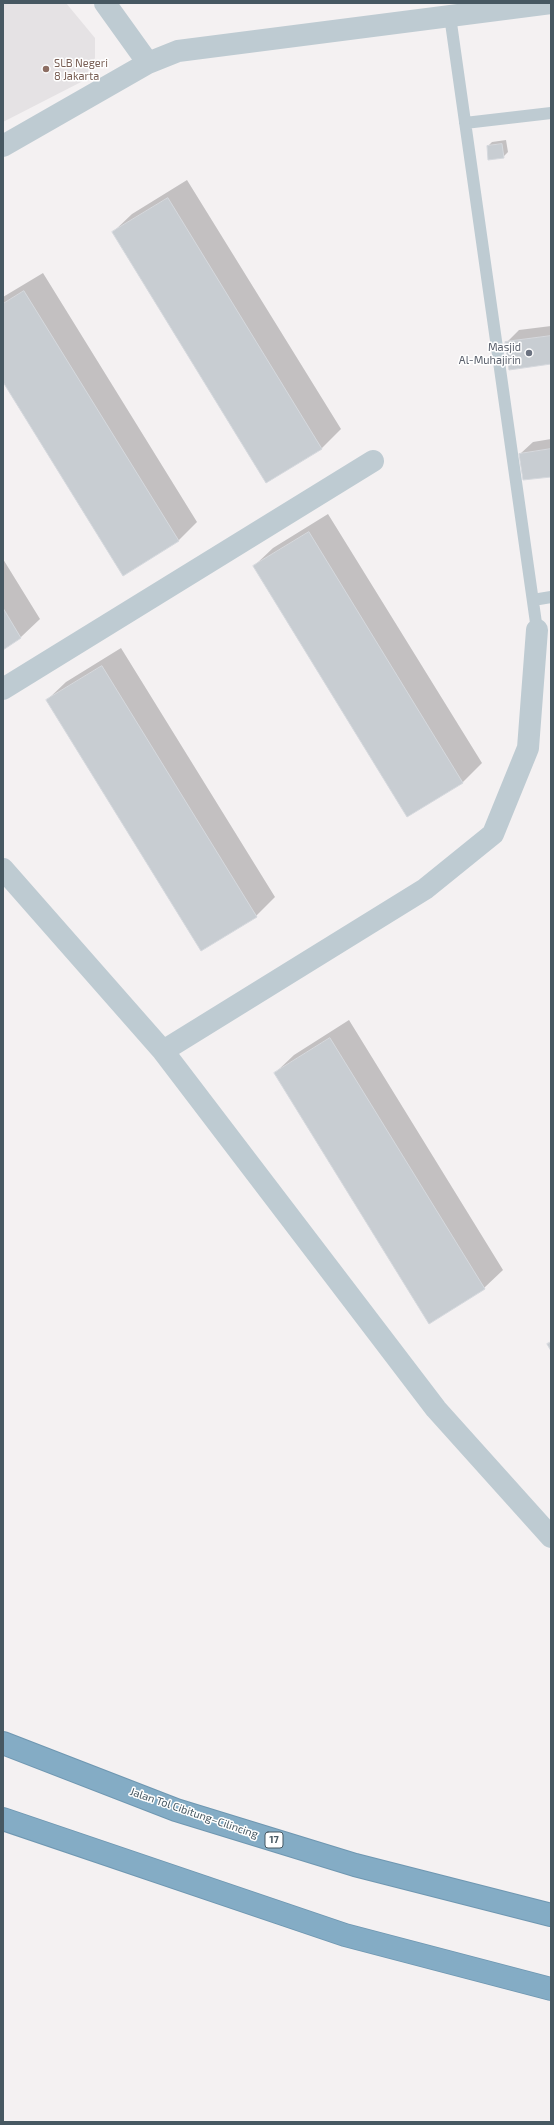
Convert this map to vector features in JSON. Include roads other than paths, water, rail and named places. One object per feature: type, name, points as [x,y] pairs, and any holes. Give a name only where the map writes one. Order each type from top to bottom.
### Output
[{"type":"highway","name":"Jalan Tol Cibitung–Cilincing","points":[[3,1743],[176,1810],[355,1865],[551,1915]]},
{"type":"highway","points":[[3,1819],[345,1935],[551,1989]]},
{"type":"street","points":[[105,3],[148,63]]},
{"type":"street","points":[[3,146],[148,63],[178,51],[551,3]]},
{"type":"street","points":[[3,689],[373,461]]},
{"type":"street","points":[[537,630],[551,653]]},
{"type":"street","points":[[162,1051],[425,889],[493,834],[528,748],[537,630]]},
{"type":"street","points":[[3,869],[162,1051],[436,1409],[551,1536]]},
{"type":"lane","points":[[450,16],[537,630]]},
{"type":"lane","points":[[465,123],[551,112]]},
{"type":"lane","points":[[533,600],[551,597]]},
{"type":"place","name":"SLB Negeri 8 Jakarta","points":[[46,69]]},
{"type":"place","name":"Masjid Al-Muhajirin","points":[[529,353]]}]
